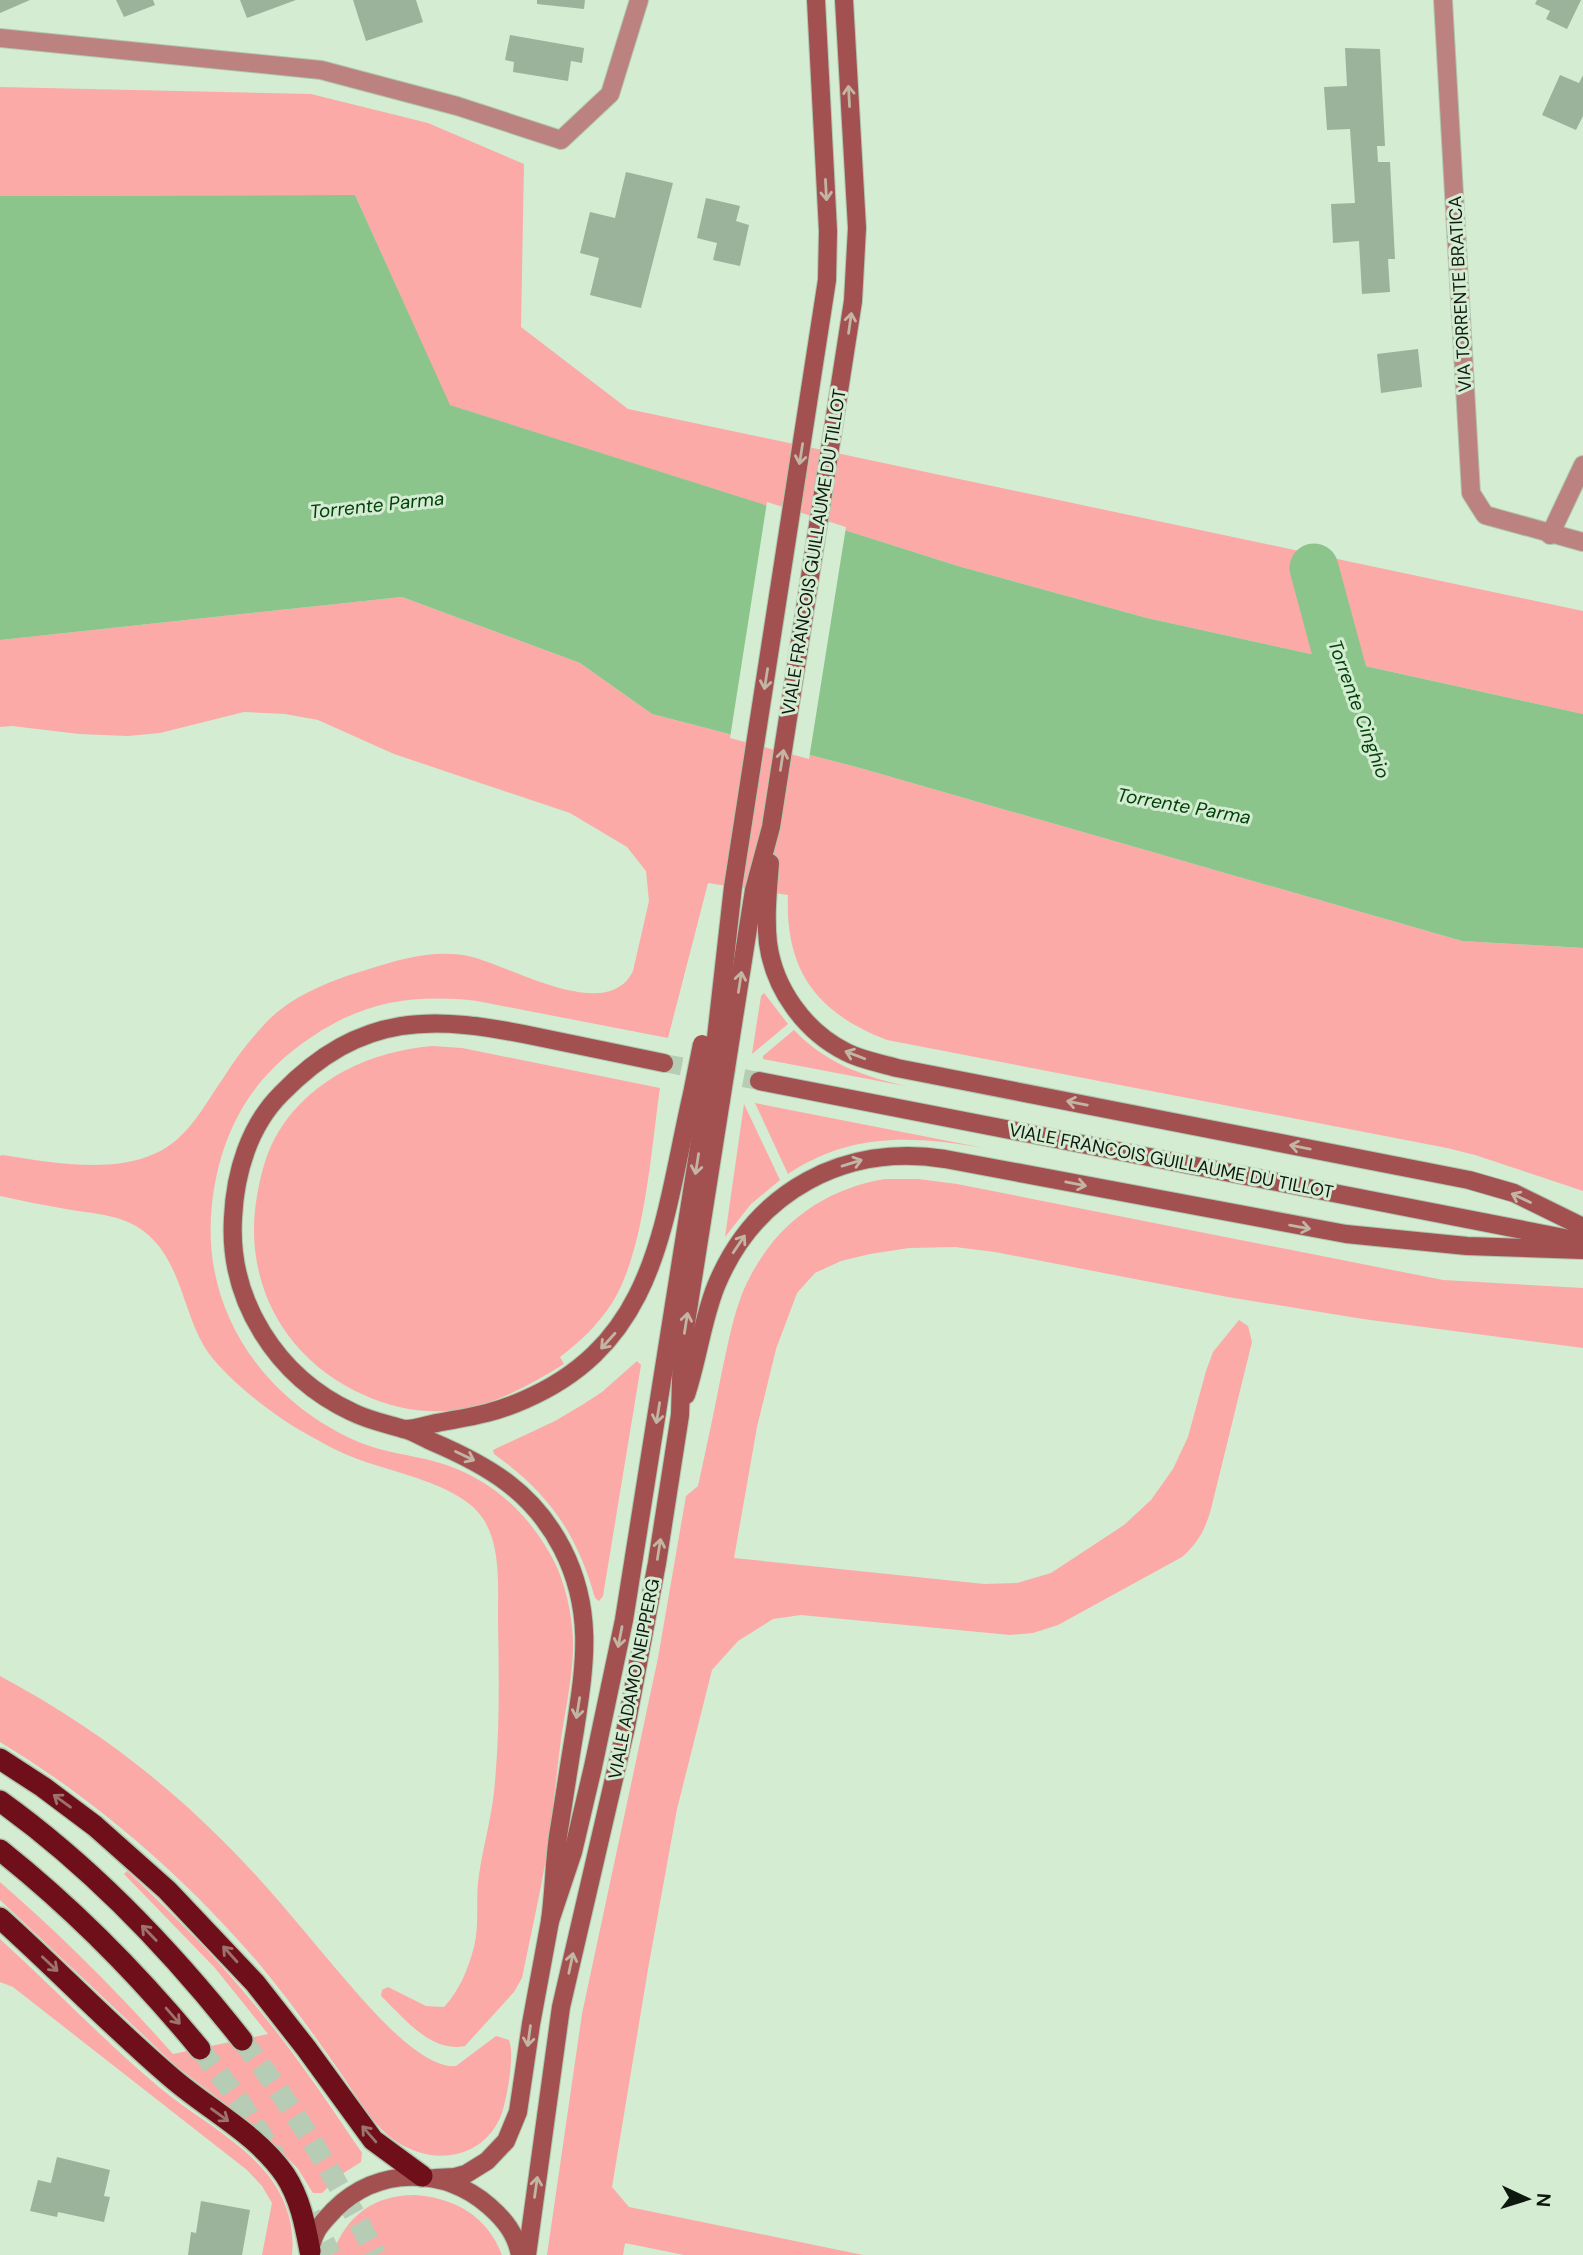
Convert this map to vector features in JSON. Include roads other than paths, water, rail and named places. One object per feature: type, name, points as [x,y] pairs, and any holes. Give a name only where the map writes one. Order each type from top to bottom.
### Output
[{"type":"highway","points":[[0,1759],[95,1826],[167,1890],[255,1983],[373,2140],[429,2177]]},
{"type":"highway","points":[[0,1801],[58,1847],[130,1913],[187,1974],[242,2040]]},
{"type":"highway","points":[[0,1850],[111,1949],[200,2049]]},
{"type":"highway","points":[[0,1918],[152,2061],[198,2100],[257,2143],[284,2173],[295,2194],[303,2216],[309,2253]]},
{"type":"main road","name":"VIALE FRANCOIS GUILLAUME DU TILLOT","points":[[707,1097],[716,1047],[733,887],[827,280],[828,232],[816,0]]},
{"type":"main road","name":"VIALE FRANCOIS GUILLAUME DU TILLOT","points":[[716,1047],[761,891],[853,301],[857,252],[844,0]]},
{"type":"main road","points":[[761,891],[768,943],[781,986],[796,1011],[808,1024],[846,1052],[897,1068],[1461,1178],[1514,1194],[1583,1227]]},
{"type":"main road","points":[[550,1921],[555,1858],[585,1660],[585,1625],[578,1590],[563,1549],[551,1529],[504,1480],[464,1455],[402,1429],[351,1412],[315,1390],[283,1360],[254,1321],[237,1276],[232,1234],[237,1186],[250,1140],[260,1120],[282,1092],[320,1059],[368,1035],[416,1023],[457,1023],[664,1063]]},
{"type":"main road","points":[[402,1429],[471,1419],[533,1396],[570,1375],[595,1355],[617,1332],[639,1294],[655,1253],[707,1097],[716,1047]]},
{"type":"main road","name":"VIALE FRANCOIS GUILLAUME DU TILLOT","points":[[759,1081],[1583,1242]]},
{"type":"main road","name":"VIALE ADAMO NEIPPERG","points":[[527,2255],[562,2007],[637,1673],[678,1424],[682,1348],[707,1097]]},
{"type":"main road","name":"VIALE ADAMO NEIPPERG","points":[[309,2253],[314,2230],[344,2200],[370,2185],[400,2176],[455,2178],[478,2168],[495,2154],[510,2134],[519,2104],[550,1921],[573,1852],[624,1620],[707,1097]]},
{"type":"main road","points":[[678,1424],[709,1308],[735,1249],[765,1213],[790,1191],[828,1171],[862,1159],[897,1155],[934,1157],[1346,1234],[1467,1246],[1583,1250]]},
{"type":"main road","points":[[429,2177],[448,2181],[478,2196],[512,2230],[520,2255]]},
{"type":"street","points":[[0,38],[321,70],[457,106],[561,140],[610,94],[639,0]]},
{"type":"street","name":"VIA TORRENTE BRATICA","points":[[1443,0],[1471,493],[1485,515],[1583,542]]},
{"type":"street","points":[[1550,535],[1583,465]]},
{"type":"water","name":"Torrente Parma","points":[[355,195],[450,405],[958,566],[1147,618],[1583,714],[1583,948],[1462,941],[860,768],[652,714],[580,663],[402,597],[0,640],[0,196]]},
{"type":"waterway","name":"Torrente Cinghio","points":[[1314,568],[1344,679],[1363,723]]},
{"type":"tunnel","points":[[664,1063],[759,1081]]},
{"type":"tunnel","points":[[242,2040],[314,2145],[376,2255]]},
{"type":"tunnel","points":[[200,2049],[238,2099],[275,2156]]},
{"type":"tunnel","points":[[310,2214],[331,2255]]}]
